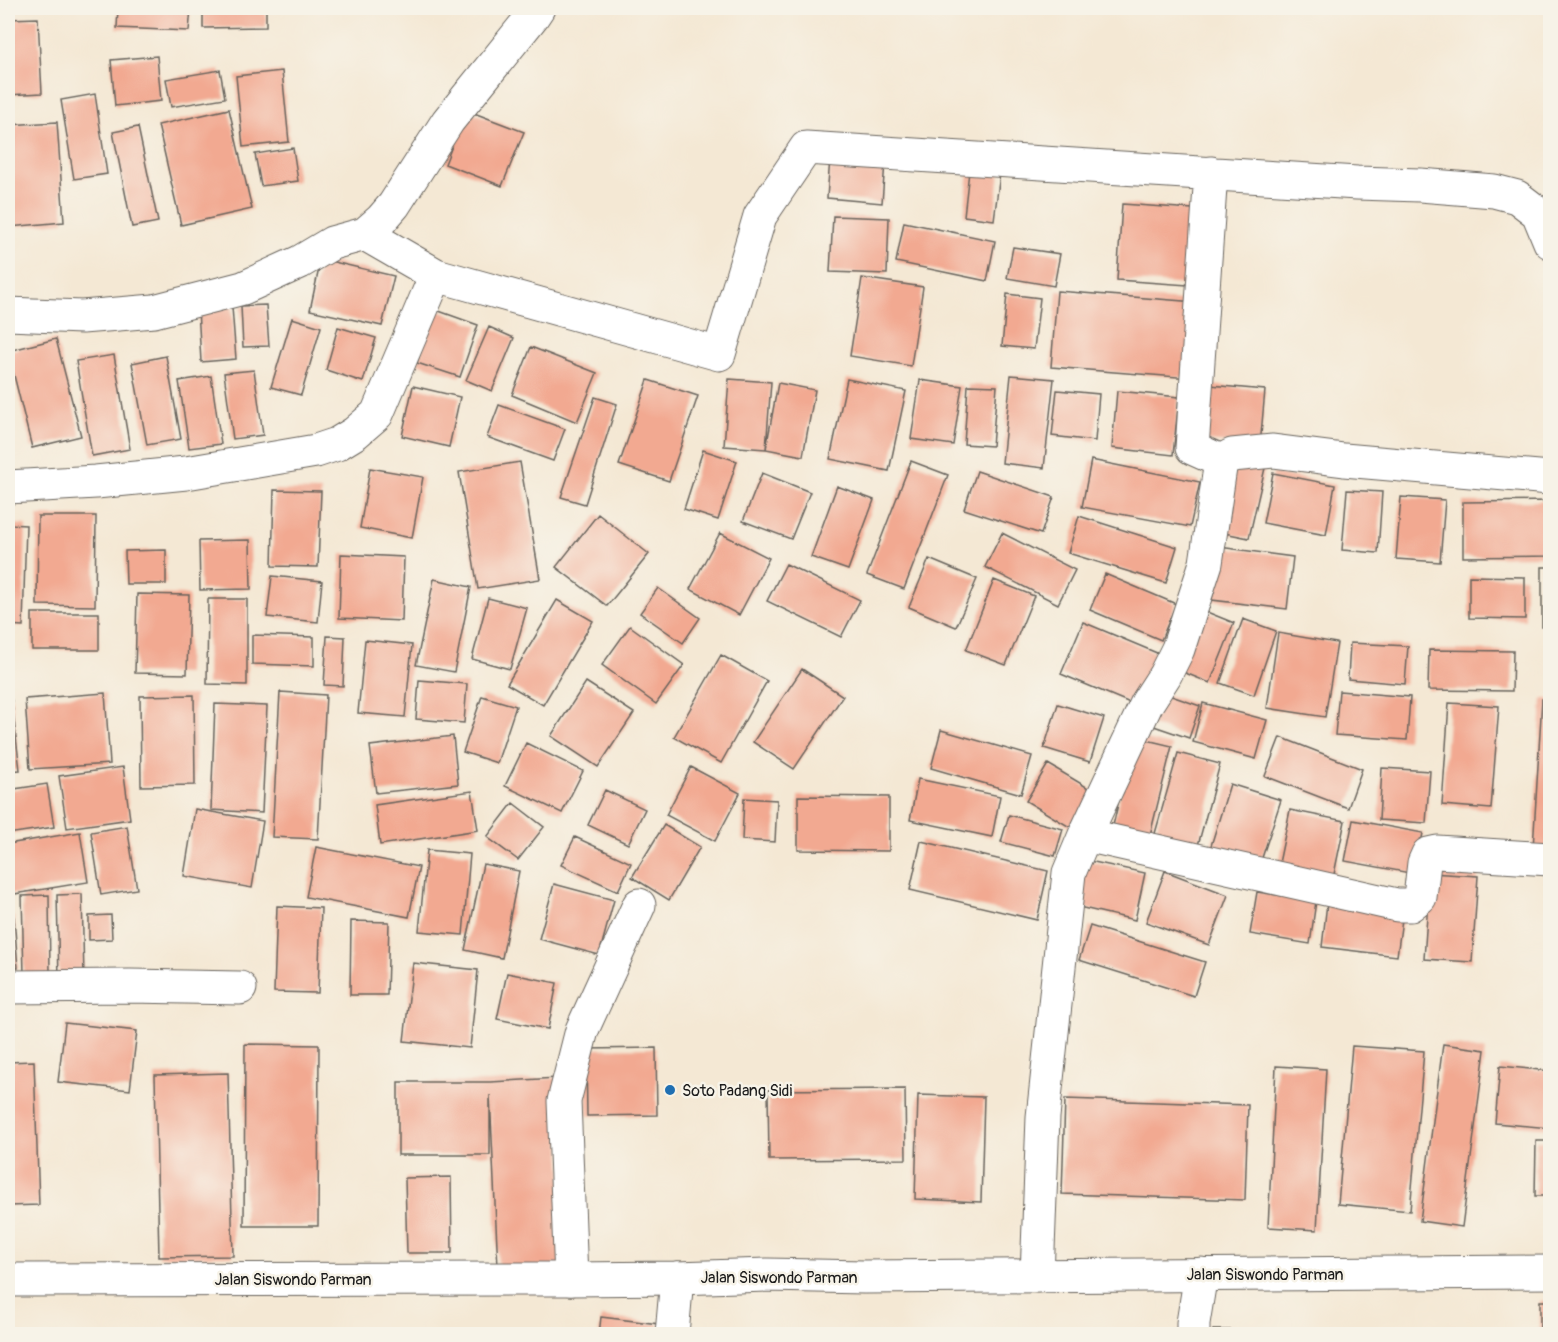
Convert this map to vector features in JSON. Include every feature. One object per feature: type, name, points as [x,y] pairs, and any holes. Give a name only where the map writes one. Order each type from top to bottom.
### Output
[{"type":"street","points":[[8,314],[82,317],[154,311],[243,288],[300,262],[332,243],[365,234],[394,205],[448,121],[538,8]]},
{"type":"street","points":[[365,234],[436,275],[719,354],[760,216],[806,148],[1494,191],[1517,197],[1538,213],[1551,242]]},
{"type":"street","points":[[1211,173],[1192,448],[1221,461]]},
{"type":"street","points":[[8,488],[186,473],[316,451],[337,444],[355,433],[377,414],[436,275]]},
{"type":"street","points":[[1221,461],[1232,455],[1273,451],[1367,462],[1551,478]]},
{"type":"street","points":[[1037,1276],[1043,1117],[1069,873],[1147,703],[1178,649],[1206,563],[1221,461]]},
{"type":"street","points":[[1085,835],[1397,905],[1410,905],[1420,897],[1424,863],[1428,854],[1437,852],[1551,859]]},
{"type":"street","points":[[571,1279],[564,1101],[582,1030],[639,905]]},
{"type":"street","points":[[8,987],[240,988]]},
{"type":"street","name":"Jalan Siswondo Parman","points":[[8,1280],[571,1279],[767,1275],[864,1277],[1551,1272]]},
{"type":"street","points":[[1193,1335],[1201,1275]]},
{"type":"street","points":[[672,1335],[677,1278]]},
{"type":"building","points":[[118,8],[191,8],[189,31],[117,28]]},
{"type":"building","points":[[203,8],[266,8],[266,27],[203,28]]},
{"type":"building","points":[[38,18],[42,93],[8,95],[8,19]]},
{"type":"building","points":[[157,56],[161,101],[115,106],[111,60]]},
{"type":"building","points":[[220,70],[225,98],[171,107],[166,79]]},
{"type":"building","points":[[282,71],[289,142],[243,147],[236,76]]},
{"type":"building","points":[[95,94],[107,174],[74,179],[61,100]]},
{"type":"building","points":[[229,109],[252,209],[181,225],[158,125]]},
{"type":"building","points":[[466,110],[524,132],[502,186],[445,164]]},
{"type":"building","points":[[57,122],[64,222],[9,227],[8,125]]},
{"type":"building","points":[[138,127],[158,222],[132,227],[113,132]]},
{"type":"building","points":[[293,148],[298,181],[261,186],[255,154]]},
{"type":"building","points":[[830,158],[885,162],[882,203],[827,198]]},
{"type":"building","points":[[970,162],[1001,166],[994,220],[964,216]]},
{"type":"building","points":[[1122,204],[1207,210],[1202,286],[1117,280]]},
{"type":"building","points":[[833,216],[889,218],[887,274],[830,272]]},
{"type":"building","points":[[904,222],[995,241],[987,281],[896,262]]},
{"type":"building","points":[[1013,247],[1060,254],[1054,286],[1007,278]]},
{"type":"building","points":[[321,259],[394,276],[382,326],[310,310]]},
{"type":"building","points":[[862,278],[923,287],[911,366],[850,356]]},
{"type":"building","points":[[1057,291],[1196,302],[1190,378],[1051,367]]},
{"type":"building","points":[[1007,294],[1040,298],[1034,349],[1002,346]]},
{"type":"building","points":[[266,305],[269,346],[243,347],[241,306]]},
{"type":"building","points":[[232,307],[236,359],[201,362],[198,309]]},
{"type":"building","points":[[436,310],[478,325],[460,377],[417,363]]},
{"type":"building","points":[[292,318],[321,327],[301,395],[271,387]]},
{"type":"building","points":[[338,327],[376,338],[363,382],[326,370]]},
{"type":"building","points":[[489,327],[514,338],[492,391],[466,380]]},
{"type":"building","points":[[56,339],[81,436],[32,448],[8,351]]},
{"type":"building","points":[[531,347],[597,373],[577,422],[512,395]]},
{"type":"building","points":[[114,355],[130,449],[92,456],[76,361]]},
{"type":"building","points":[[166,356],[181,439],[147,445],[132,363]]},
{"type":"building","points":[[254,370],[263,435],[233,439],[224,373]]},
{"type":"building","points":[[1011,375],[1054,379],[1044,468],[1002,463]]},
{"type":"building","points":[[211,376],[221,444],[189,448],[179,381]]},
{"type":"building","points":[[729,379],[771,382],[766,449],[724,446]]},
{"type":"building","points":[[847,379],[906,391],[889,471],[830,459]]},
{"type":"building","points":[[648,380],[698,396],[669,481],[619,465]]},
{"type":"building","points":[[920,380],[962,386],[953,445],[911,439]]},
{"type":"building","points":[[778,383],[815,390],[803,456],[766,449]]},
{"type":"building","points":[[968,385],[997,386],[992,446],[964,444]]},
{"type":"building","points":[[1210,385],[1265,390],[1260,446],[1205,441]]},
{"type":"building","points":[[413,386],[460,397],[449,447],[402,436]]},
{"type":"building","points":[[1057,390],[1099,394],[1095,441],[1052,436]]},
{"type":"building","points":[[1117,391],[1179,397],[1173,455],[1112,448]]},
{"type":"building","points":[[595,397],[617,404],[585,504],[561,497]]},
{"type":"building","points":[[499,405],[565,429],[553,461],[487,437]]},
{"type":"building","points":[[703,450],[737,461],[718,520],[684,509]]},
{"type":"building","points":[[1091,460],[1200,482],[1190,527],[1082,507]]},
{"type":"building","points":[[911,461],[948,475],[904,589],[867,575]]},
{"type":"building","points":[[520,462],[540,579],[478,589],[459,472]]},
{"type":"building","points":[[1236,462],[1265,468],[1249,538],[1219,532]]},
{"type":"building","points":[[370,468],[423,477],[412,538],[360,528]]},
{"type":"building","points":[[977,471],[1054,497],[1041,534],[964,509]]},
{"type":"building","points":[[762,473],[810,492],[791,539],[743,521]]},
{"type":"building","points":[[1273,473],[1335,485],[1326,535],[1263,523]]},
{"type":"building","points":[[837,486],[874,500],[848,570],[811,557]]},
{"type":"building","points":[[274,490],[321,491],[318,567],[272,566]]},
{"type":"building","points":[[1347,490],[1382,492],[1378,553],[1342,550]]},
{"type":"building","points":[[1401,497],[1445,500],[1440,562],[1396,559]]},
{"type":"building","points":[[1550,501],[1550,556],[1463,557],[1463,502]]},
{"type":"building","points":[[598,514],[649,554],[607,606],[556,567]]},
{"type":"building","points":[[38,516],[96,516],[95,606],[37,605]]},
{"type":"building","points":[[1079,516],[1177,547],[1166,583],[1068,553]]},
{"type":"building","points":[[8,524],[26,525],[23,626],[8,625]]},
{"type":"building","points":[[720,533],[769,558],[739,615],[690,589]]},
{"type":"building","points":[[1002,533],[1075,570],[1058,604],[985,567]]},
{"type":"building","points":[[250,540],[251,589],[200,590],[199,541]]},
{"type":"building","points":[[1219,547],[1293,557],[1287,609],[1212,600]]},
{"type":"building","points":[[166,550],[166,584],[126,584],[125,551]]},
{"type":"building","points":[[341,554],[404,557],[402,621],[339,618]]},
{"type":"building","points":[[929,559],[977,579],[956,627],[909,607]]},
{"type":"building","points":[[786,564],[860,600],[841,637],[767,601]]},
{"type":"building","points":[[1542,567],[1550,567],[1550,627],[1542,627]]},
{"type":"building","points":[[1105,574],[1176,604],[1161,640],[1090,610]]},
{"type":"building","points":[[272,576],[322,581],[318,622],[267,617]]},
{"type":"building","points":[[1469,576],[1525,577],[1525,619],[1469,618]]},
{"type":"building","points":[[434,579],[471,587],[454,672],[416,665]]},
{"type":"building","points":[[994,580],[1034,596],[1006,665],[966,650]]},
{"type":"building","points":[[658,588],[700,618],[683,643],[640,613]]},
{"type":"building","points":[[137,594],[189,595],[187,674],[135,673]]},
{"type":"building","points":[[488,598],[527,608],[510,669],[472,659]]},
{"type":"building","points":[[208,599],[247,599],[247,685],[207,684]]},
{"type":"building","points":[[557,600],[593,621],[543,705],[507,684]]},
{"type":"building","points":[[1202,610],[1234,623],[1210,683],[1178,670]]},
{"type":"building","points":[[32,613],[99,613],[99,650],[32,650]]},
{"type":"building","points":[[1243,619],[1276,631],[1254,695],[1220,683]]},
{"type":"building","points":[[1083,622],[1164,656],[1142,708],[1061,674]]},
{"type":"building","points":[[630,626],[684,665],[656,704],[602,665]]},
{"type":"building","points":[[1278,633],[1337,643],[1325,717],[1267,708]]},
{"type":"building","points":[[252,635],[314,637],[314,666],[252,664]]},
{"type":"building","points":[[327,636],[345,637],[343,686],[324,685]]},
{"type":"building","points":[[365,640],[412,645],[405,717],[358,713]]},
{"type":"building","points":[[1350,643],[1408,646],[1405,684],[1348,679]]},
{"type":"building","points":[[1429,650],[1513,651],[1512,691],[1428,690]]},
{"type":"building","points":[[721,655],[767,681],[721,763],[674,737]]},
{"type":"building","points":[[802,669],[843,696],[794,769],[753,742]]},
{"type":"building","points":[[419,680],[467,684],[464,723],[416,719]]},
{"type":"building","points":[[586,682],[634,713],[598,767],[551,736]]},
{"type":"building","points":[[1339,691],[1410,697],[1407,740],[1335,735]]},
{"type":"building","points":[[280,692],[326,695],[318,839],[272,837]]},
{"type":"building","points":[[1160,692],[1200,706],[1189,738],[1148,724]]},
{"type":"building","points":[[105,693],[110,764],[30,769],[25,699]]},
{"type":"building","points":[[194,695],[195,785],[141,786],[140,696]]},
{"type":"building","points":[[11,696],[20,770],[8,771],[8,697]]},
{"type":"building","points":[[482,696],[516,706],[497,763],[463,752]]},
{"type":"building","points":[[1542,699],[1550,699],[1550,850],[1533,849]]},
{"type":"building","points":[[1203,703],[1267,720],[1256,759],[1193,742]]},
{"type":"building","points":[[1449,703],[1499,706],[1491,809],[1442,805]]},
{"type":"building","points":[[215,704],[267,706],[262,813],[211,810]]},
{"type":"building","points":[[1058,704],[1104,718],[1090,762],[1044,748]]},
{"type":"building","points":[[941,730],[1032,756],[1021,794],[931,768]]},
{"type":"building","points":[[453,736],[458,784],[376,793],[370,746]]},
{"type":"building","points":[[1134,737],[1172,746],[1148,843],[1111,834]]},
{"type":"building","points":[[1280,737],[1362,769],[1348,808],[1265,776]]},
{"type":"building","points":[[526,743],[583,771],[562,813],[505,786]]},
{"type":"building","points":[[1178,753],[1220,764],[1197,849],[1154,837]]},
{"type":"building","points":[[1048,764],[1095,792],[1073,829],[1026,801]]},
{"type":"building","points":[[123,767],[130,819],[67,828],[59,776]]},
{"type":"building","points":[[691,767],[740,793],[715,841],[666,815]]},
{"type":"building","points":[[1382,768],[1430,771],[1426,823],[1379,820]]},
{"type":"building","points":[[918,779],[1000,796],[992,837],[910,820]]},
{"type":"building","points":[[47,784],[54,827],[8,834],[8,790]]},
{"type":"building","points":[[1230,784],[1281,800],[1260,864],[1210,849]]},
{"type":"building","points":[[605,790],[645,809],[628,844],[588,825]]},
{"type":"building","points":[[472,791],[478,830],[380,845],[375,805]]},
{"type":"building","points":[[798,796],[889,797],[889,851],[798,850]]},
{"type":"building","points":[[744,798],[777,800],[775,842],[742,840]]},
{"type":"building","points":[[513,803],[544,827],[518,860],[487,837]]},
{"type":"building","points":[[195,809],[263,821],[252,888],[184,876]]},
{"type":"building","points":[[1290,810],[1345,821],[1332,884],[1277,873]]},
{"type":"building","points":[[1009,815],[1063,829],[1055,856],[1001,842]]},
{"type":"building","points":[[1353,820],[1423,833],[1415,874],[1345,861]]},
{"type":"building","points":[[664,825],[700,847],[669,900],[632,877]]},
{"type":"building","points":[[127,826],[137,889],[101,895],[91,832]]},
{"type":"building","points":[[80,832],[88,882],[8,895],[8,844]]},
{"type":"building","points":[[575,837],[631,863],[618,891],[561,865]]},
{"type":"building","points":[[921,841],[1048,871],[1037,920],[910,890]]},
{"type":"building","points":[[316,847],[419,867],[409,917],[306,897]]},
{"type":"building","points":[[427,850],[470,854],[463,935],[419,931]]},
{"type":"building","points":[[1080,859],[1145,873],[1135,920],[1070,905]]},
{"type":"building","points":[[483,864],[519,871],[502,958],[465,950]]},
{"type":"building","points":[[1165,871],[1228,895],[1209,945],[1146,922]]},
{"type":"building","points":[[1430,873],[1478,876],[1472,962],[1424,959]]},
{"type":"building","points":[[554,884],[614,900],[599,955],[539,939]]},
{"type":"building","points":[[1257,892],[1316,901],[1310,944],[1250,934]]},
{"type":"building","points":[[82,894],[84,978],[59,979],[57,895]]},
{"type":"building","points":[[49,895],[50,975],[24,975],[22,896]]},
{"type":"building","points":[[1327,903],[1403,912],[1397,956],[1322,947]]},
{"type":"building","points":[[277,906],[321,908],[318,993],[274,992]]},
{"type":"building","points":[[111,915],[112,939],[89,940],[89,916]]},
{"type":"building","points":[[14,917],[18,968],[8,968],[8,918]]},
{"type":"building","points":[[351,921],[389,922],[387,995],[350,995]]},
{"type":"building","points":[[1090,926],[1205,962],[1194,996],[1079,960]]},
{"type":"building","points":[[413,963],[478,970],[470,1048],[404,1041]]},
{"type":"building","points":[[507,973],[557,983],[548,1029],[497,1019]]},
{"type":"building","points":[[65,1023],[137,1031],[130,1090],[58,1082]]},
{"type":"building","points":[[245,1044],[319,1045],[318,1226],[244,1226]]},
{"type":"building","points":[[1443,1044],[1485,1050],[1462,1227],[1420,1221]]},
{"type":"building","points":[[1352,1046],[1424,1051],[1410,1211],[1338,1204]]},
{"type":"building","points":[[656,1048],[657,1115],[587,1116],[586,1049]]},
{"type":"building","points":[[34,1061],[39,1205],[8,1206],[8,1062]]},
{"type":"building","points":[[1276,1066],[1326,1069],[1317,1230],[1268,1227]]},
{"type":"building","points":[[1500,1066],[1550,1071],[1550,1128],[1495,1123]]},
{"type":"building","points":[[228,1073],[233,1256],[159,1257],[155,1075]]},
{"type":"building","points":[[557,1078],[566,1265],[498,1268],[490,1095],[490,1155],[398,1155],[398,1082],[490,1082]]},
{"type":"building","points":[[905,1089],[906,1159],[769,1160],[768,1090]]},
{"type":"building","points":[[918,1095],[984,1097],[981,1202],[915,1199]]},
{"type":"building","points":[[1065,1099],[1248,1105],[1245,1200],[1062,1194]]},
{"type":"building","points":[[1536,1141],[1550,1141],[1550,1196],[1535,1196]]},
{"type":"building","points":[[451,1177],[452,1253],[407,1253],[405,1178]]},
{"type":"building","points":[[1540,1301],[1550,1301],[1550,1334],[1540,1334]]},
{"type":"building","points":[[601,1317],[659,1324],[657,1334],[599,1334]]},
{"type":"building","points":[[1213,1330],[1308,1330],[1308,1334],[1213,1334]]},
{"type":"place","name":"Soto Padang Sidi","points":[[670,1090]]}]
